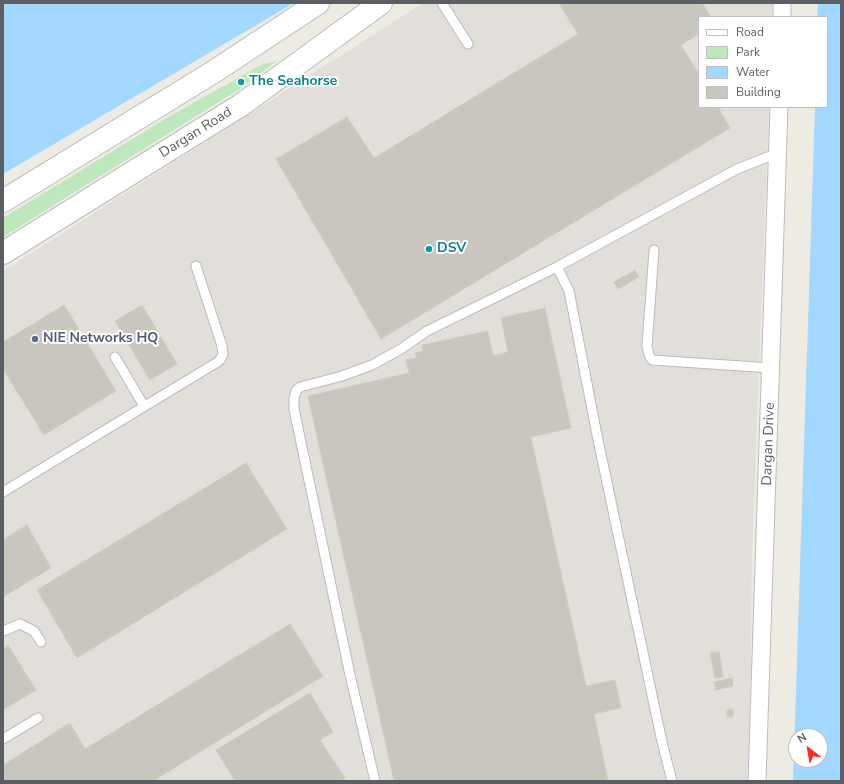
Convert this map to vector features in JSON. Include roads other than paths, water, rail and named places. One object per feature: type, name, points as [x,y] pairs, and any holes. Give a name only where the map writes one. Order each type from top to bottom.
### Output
[{"type":"street","points":[[3,202],[215,71],[318,3]]},
{"type":"street","name":"Dargan Road","points":[[3,253],[241,105],[381,3]]},
{"type":"street","points":[[782,3],[782,16]]},
{"type":"street","name":"Dargan Drive","points":[[757,781],[779,108]]},
{"type":"lane","points":[[442,3],[468,44]]},
{"type":"lane","points":[[375,781],[350,675],[294,409],[296,391],[300,387],[342,376],[372,365],[401,349],[427,332],[557,267],[738,169],[778,153]]},
{"type":"lane","points":[[654,250],[647,346],[652,360],[771,368]]},
{"type":"lane","points":[[3,492],[220,360],[222,346],[196,266]]},
{"type":"lane","points":[[557,267],[569,292],[603,464],[662,742],[672,781]]},
{"type":"lane","points":[[115,357],[144,406]]},
{"type":"lane","points":[[3,631],[20,624],[34,631],[41,642]]},
{"type":"lane","points":[[3,739],[38,718]]},
{"type":"water","points":[[3,3],[294,3],[3,174]]},
{"type":"water","points":[[818,3],[841,3],[841,781],[793,781],[793,768],[828,768],[828,728],[795,728],[815,108],[828,108],[828,16],[817,16]]},
{"type":"place","name":"The Seahorse","points":[[241,82]]},
{"type":"place","name":"DSV","points":[[429,249]]},
{"type":"place","name":"NIE Networks HQ","points":[[35,339]]}]
